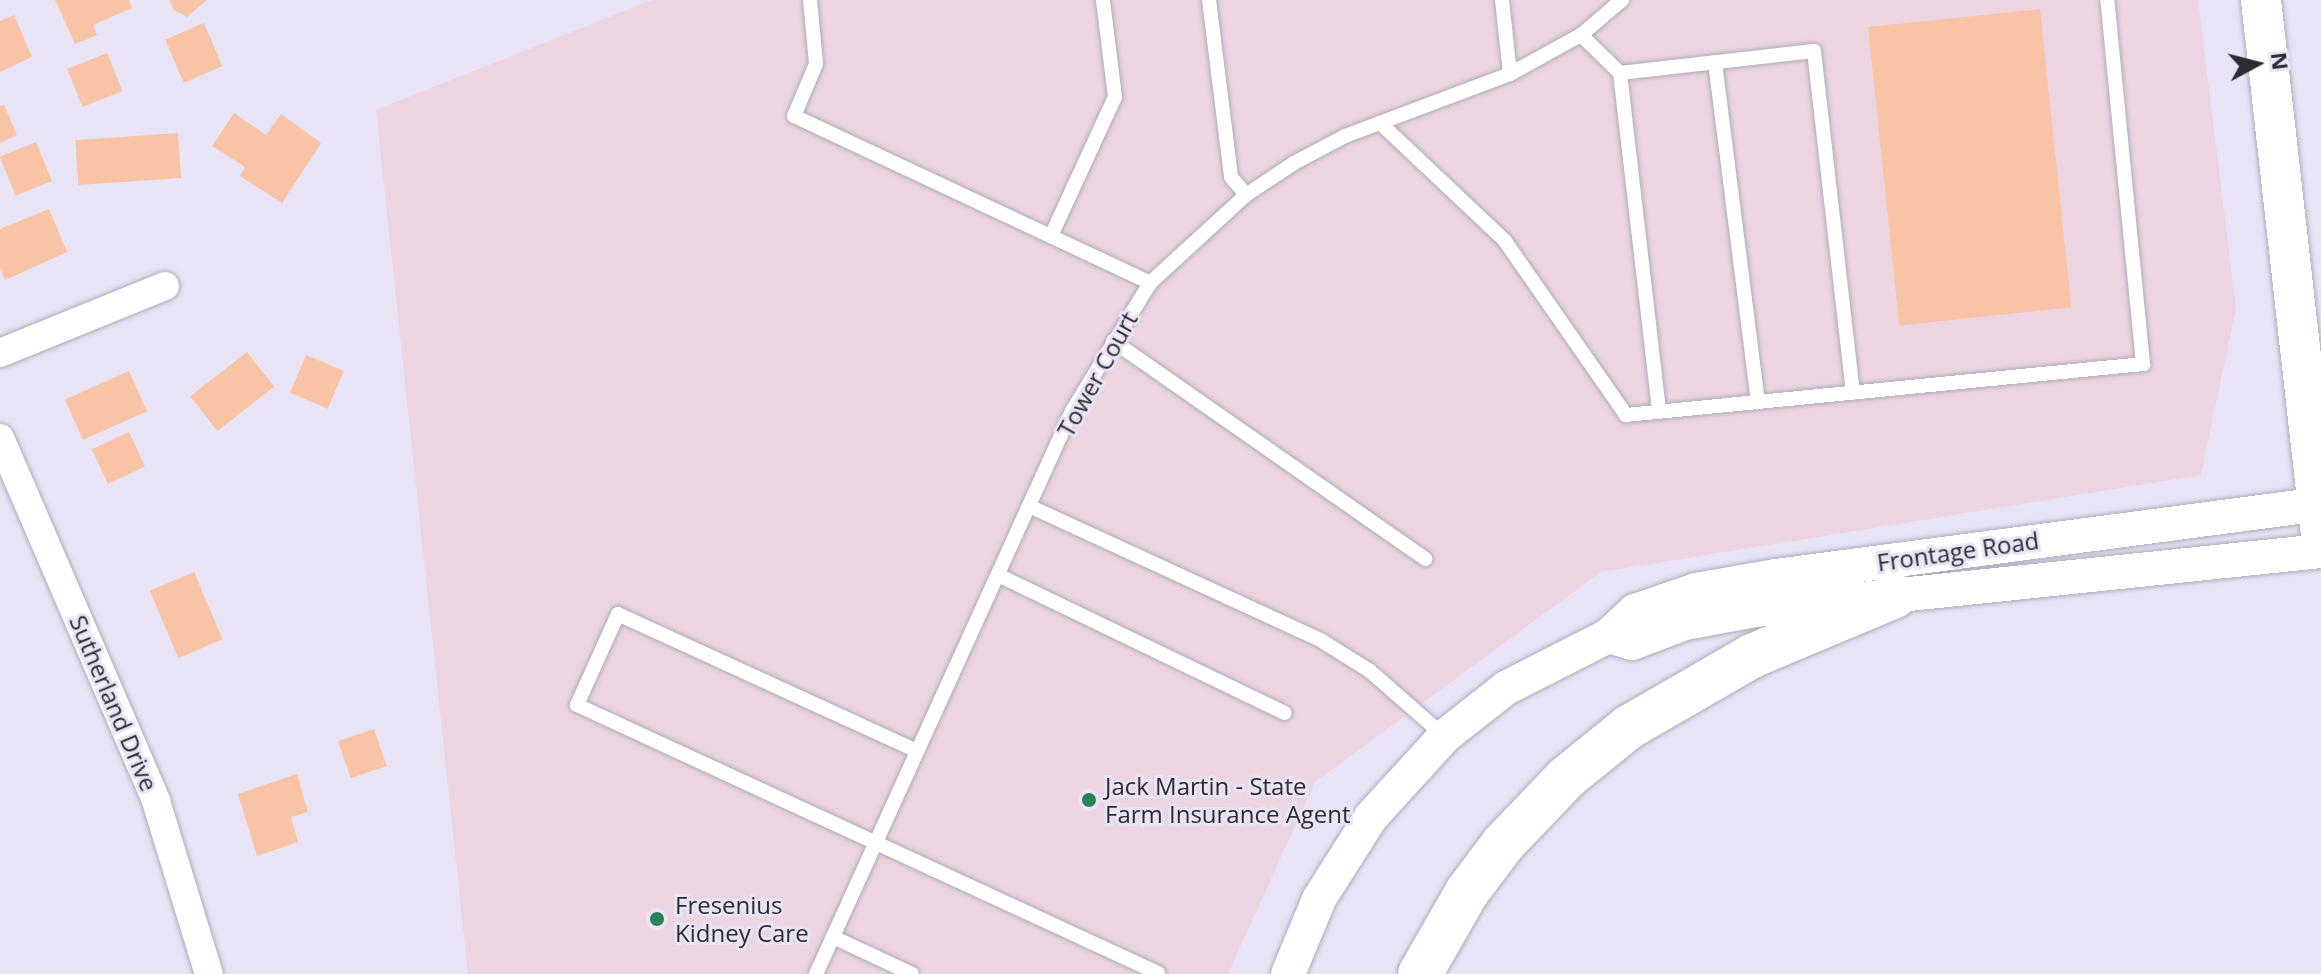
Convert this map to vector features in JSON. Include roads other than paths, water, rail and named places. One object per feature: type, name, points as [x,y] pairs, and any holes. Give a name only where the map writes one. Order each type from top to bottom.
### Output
[{"type":"highway","points":[[1420,974],[1467,892],[1503,844],[1566,778],[1629,727],[1752,656],[1895,596]]},
{"type":"main road","points":[[2261,0],[2320,515]]},
{"type":"street","points":[[0,353],[165,286]]},
{"type":"street","name":"Sutherland Drive","points":[[0,438],[156,801],[209,974]]},
{"type":"street","name":"Frontage Road","points":[[1288,974],[1319,899],[1371,817],[1445,736],[1506,688],[1608,636],[1635,611],[1696,590],[2320,515]]},
{"type":"street","name":"Frontage Road","points":[[1608,636],[1632,643],[1685,623],[1756,610],[2321,551]]},
{"type":"lane","points":[[810,0],[816,64],[794,116],[1150,283]]},
{"type":"lane","points":[[1051,236],[1115,97],[1103,0]]},
{"type":"lane","points":[[1209,0],[1231,177],[1246,195]]},
{"type":"lane","points":[[1502,0],[1510,74]]},
{"type":"lane","name":"Tower Court","points":[[816,974],[1072,411],[1150,283],[1246,195],[1294,163],[1380,123],[1510,74],[1581,35],[1622,0]]},
{"type":"lane","points":[[1380,123],[1505,241],[1626,415],[2143,364],[2107,0]]},
{"type":"lane","points":[[1581,35],[1620,73],[1659,412]]},
{"type":"lane","points":[[1620,73],[1814,51],[1853,393]]},
{"type":"lane","points":[[1715,62],[1758,402]]},
{"type":"lane","points":[[1113,341],[1425,559]]},
{"type":"lane","points":[[1029,506],[1322,641],[1370,671],[1445,736]]},
{"type":"lane","points":[[998,575],[1285,713]]},
{"type":"lane","points":[[917,751],[618,614],[577,705],[1158,973]]},
{"type":"lane","points":[[833,937],[912,974]]},
{"type":"place","name":"Jack Martin - State Farm Insurance Agent","points":[[1089,800]]},
{"type":"place","name":"Fresenius Kidney Care","points":[[657,919]]}]
